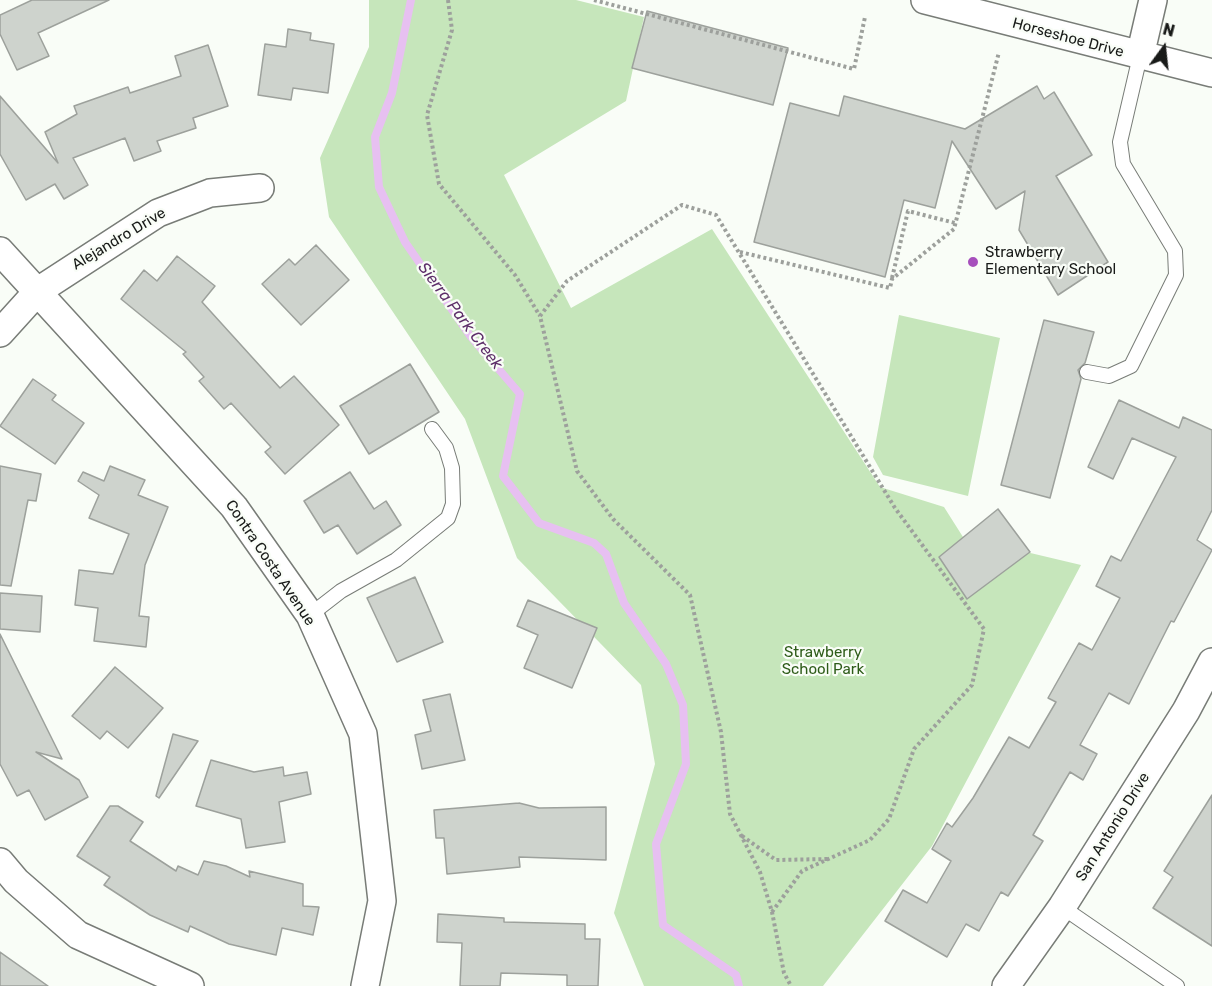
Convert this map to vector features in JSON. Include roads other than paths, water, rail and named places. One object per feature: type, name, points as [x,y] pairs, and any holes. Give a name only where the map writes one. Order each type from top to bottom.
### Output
[{"type":"street","name":"Horseshoe Drive","points":[[925,0],[1212,73]]},
{"type":"street","points":[[1140,56],[1152,0]]},
{"type":"street","name":"Alejandro Drive","points":[[0,333],[38,291],[158,213],[210,194],[260,188]]},
{"type":"street","name":"Contra Costa Avenue","points":[[0,251],[234,507],[310,615],[363,734],[382,901],[365,986]]},
{"type":"street","name":"San Antonio Drive","points":[[1006,986],[1062,907],[1186,711],[1212,662]]},
{"type":"street","points":[[0,862],[16,881],[78,935],[190,986]]},
{"type":"lane","points":[[1088,372],[1109,376],[1131,366],[1176,275],[1175,250],[1123,164],[1120,142],[1140,56]]},
{"type":"lane","points":[[310,615],[341,591],[396,560],[448,518],[453,504],[452,468],[446,448],[432,429]]},
{"type":"lane","points":[[1062,907],[1178,986]]},
{"type":"waterway","name":"Sierra Park Creek","points":[[411,0],[392,93],[375,137],[379,187],[405,242],[471,337],[520,394],[503,476],[539,523],[594,543],[606,554],[624,603],[666,664],[683,705],[686,764],[656,844],[663,925],[736,975],[739,986]]},
{"type":"place","name":"Strawberry Elementary School","points":[[973,262]]},
{"type":"park label","name":"Strawberry School Park","points":[[823,662]]}]
